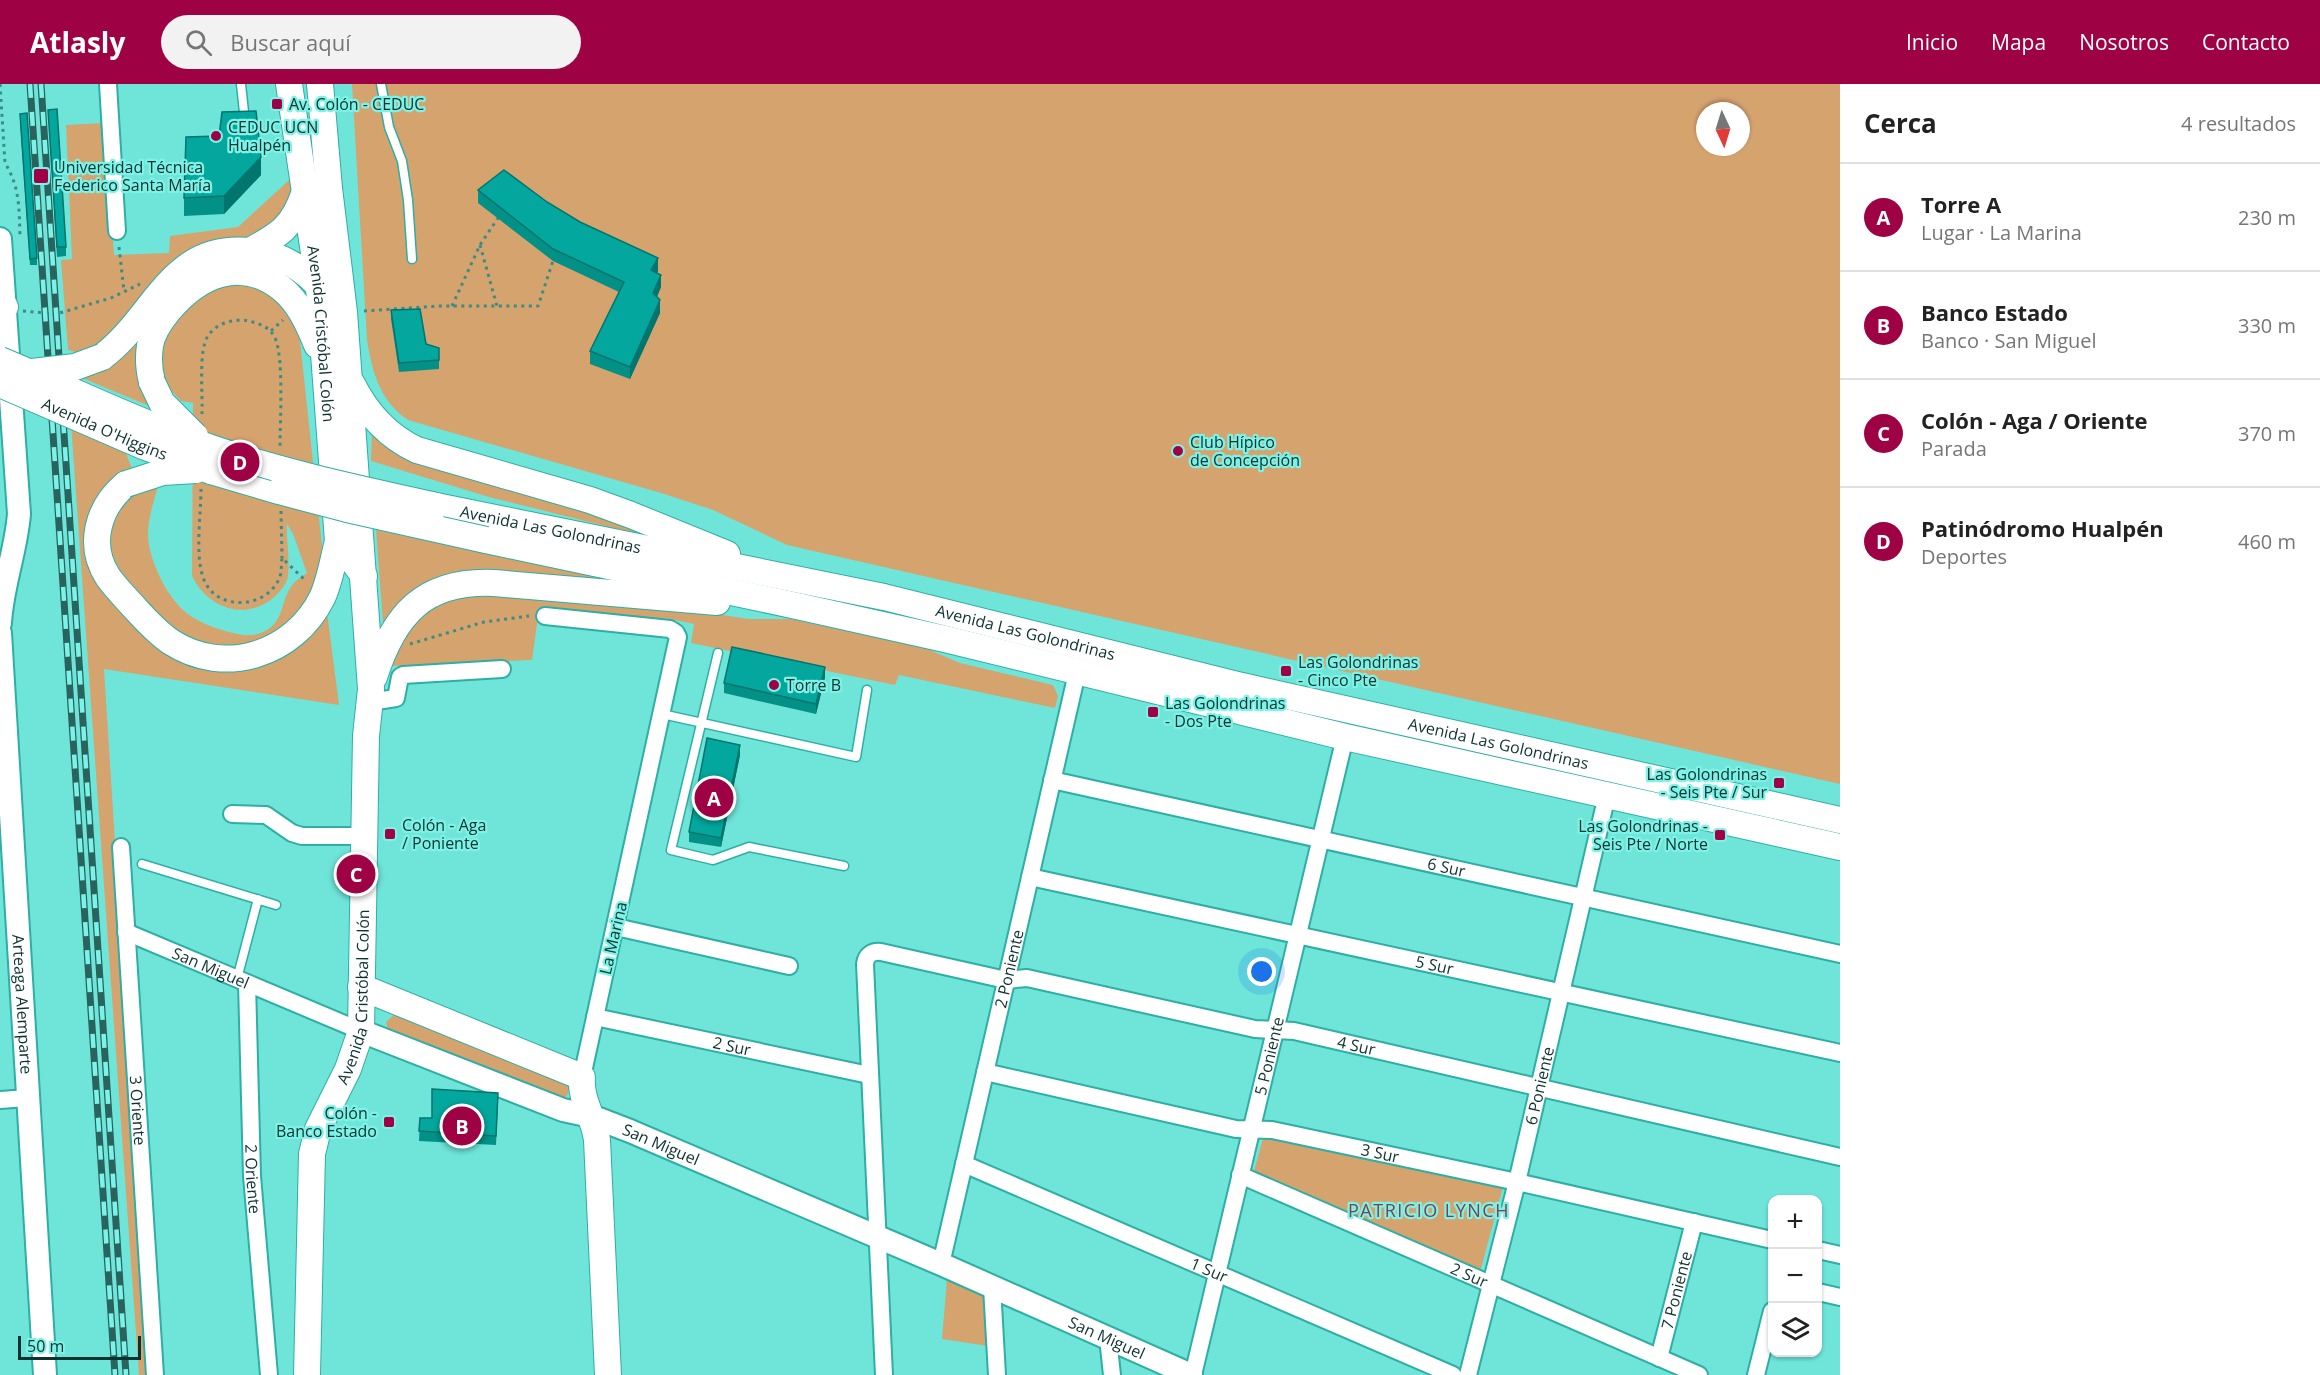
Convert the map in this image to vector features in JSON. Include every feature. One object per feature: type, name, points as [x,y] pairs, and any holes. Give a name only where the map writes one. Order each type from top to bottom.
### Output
[{"type":"main road","name":"Avenida Cristóbal Colón","points":[[290,84],[319,287],[338,541]]},
{"type":"main road","name":"Avenida Cristóbal Colón","points":[[307,1375],[312,1154],[318,1129],[348,1069],[360,1031],[366,736],[370,696],[364,576],[344,322],[320,84]]},
{"type":"main road","points":[[250,251],[292,221],[298,214],[304,194]]},
{"type":"main road","points":[[0,623],[0,612],[14,551],[19,514],[6,405],[10,242]]},
{"type":"main road","points":[[29,372],[75,367],[102,357],[119,343],[169,281],[185,267],[216,253],[250,251],[277,257],[290,263],[319,287],[344,322]]},
{"type":"main road","points":[[324,366],[308,325],[297,306],[282,288],[272,282],[253,274],[224,273],[205,279],[188,289],[158,325],[150,346],[149,371],[162,403],[210,459],[126,484],[108,501],[99,524],[97,547],[103,568],[115,586],[162,636],[184,650],[223,658],[251,656],[269,650],[287,641],[304,625],[322,597],[338,541]]},
{"type":"main road","name":"Avenida O'Higgins","points":[[0,360],[151,425],[210,459]]},
{"type":"main road","points":[[348,375],[356,392],[376,421],[404,444],[632,514],[769,572]]},
{"type":"main road","name":"Avenida O'Higgins","points":[[0,384],[143,446],[210,459]]},
{"type":"main road","name":"Avenida Las Golondrinas","points":[[210,459],[347,509],[769,572],[884,597],[1230,696],[1345,737],[1840,847]]},
{"type":"main road","name":"Avenida Las Golondrinas","points":[[485,528],[1077,673],[1377,717],[1840,820]]},
{"type":"main road","points":[[338,541],[364,576]]},
{"type":"main road","points":[[370,696],[383,652],[406,614],[422,599],[447,587],[470,583],[654,598],[797,606]]},
{"type":"main road","name":"Arteaga Alemparte","points":[[0,633],[4,774],[45,1375]]},
{"type":"main road","points":[[1345,737],[1356,724],[1377,717]]},
{"type":"main road","points":[[361,987],[582,1077]]},
{"type":"main road","name":"San Miguel","points":[[360,1031],[563,1110],[591,1116],[877,1236],[1192,1375]]},
{"type":"main road","name":"La Marina","points":[[582,1077],[583,1097],[597,1133],[608,1375]]},
{"type":"street","points":[[108,84],[117,231]]},
{"type":"street","name":"La Marina","points":[[545,616],[673,630],[678,637],[582,1077]]},
{"type":"street","points":[[370,696],[396,698],[403,675],[502,669]]},
{"type":"street","name":"2 Poniente","points":[[941,1264],[1077,673]]},
{"type":"street","name":"5 Poniente","points":[[1192,1375],[1345,737]]},
{"type":"street","name":"6 Sur","points":[[1052,780],[1840,954]]},
{"type":"street","name":"6 Poniente","points":[[1468,1375],[1540,1088],[1607,795]]},
{"type":"street","points":[[232,814],[266,815],[286,829],[302,836],[365,836]]},
{"type":"street","name":"3 Oriente","points":[[121,847],[155,1375]]},
{"type":"street","name":"5 Sur","points":[[1030,877],[1840,1053]]},
{"type":"street","points":[[616,927],[789,966]]},
{"type":"street","name":"San Miguel","points":[[126,932],[360,1031]]},
{"type":"street","name":"4 Sur","points":[[869,1075],[865,964],[869,954],[881,952],[1006,980],[1027,978],[1255,1029],[1294,1030],[1840,1157]]},
{"type":"street","name":"2 Oriente","points":[[242,981],[264,1375]]},
{"type":"street","name":"2 Sur","points":[[595,1017],[869,1075]]},
{"type":"street","name":"3 Sur","points":[[986,1072],[1236,1129],[1272,1130],[1768,1239]]},
{"type":"street","points":[[869,1075],[884,1375]]},
{"type":"street","points":[[0,1100],[27,1098]]},
{"type":"street","name":"1 Sur","points":[[964,1164],[1453,1375]]},
{"type":"street","name":"2 Sur","points":[[1240,1175],[1699,1375]]},
{"type":"street","name":"7 Poniente","points":[[1659,1358],[1694,1222]]},
{"type":"street","points":[[1822,1251],[1840,1255]]},
{"type":"street","points":[[992,1287],[997,1375]]},
{"type":"street","points":[[1822,1293],[1840,1297]]},
{"type":"street","points":[[1756,1375],[1768,1330]]},
{"type":"street","points":[[1108,1338],[1112,1375]]},
{"type":"lane","points":[[241,84],[244,112]]},
{"type":"lane","points":[[381,84],[389,127],[402,161],[408,200],[412,259]]},
{"type":"lane","points":[[718,653],[671,850],[713,860],[749,847],[844,866]]},
{"type":"lane","points":[[662,714],[855,757],[867,690]]},
{"type":"lane","points":[[142,864],[276,905]]},
{"type":"lane","points":[[242,981],[258,899]]},
{"type":"path","points":[[0,84],[4,164],[12,174],[19,193],[10,242]]},
{"type":"path","points":[[452,306],[480,245],[498,218]]},
{"type":"path","points":[[117,231],[124,292]]},
{"type":"path","points":[[480,245],[497,306]]},
{"type":"path","points":[[344,322],[452,306],[538,306],[553,261]]},
{"type":"path","points":[[9,302],[23,311],[56,314],[81,309],[124,292],[144,281]]},
{"type":"path","points":[[391,636],[395,642],[403,645],[484,622],[522,616],[545,616]]},
{"type":"shaded area","name":"Club Hípico de Concepción","points":[[352,84],[1840,84],[1840,784],[787,545],[713,510],[408,420],[390,404],[384,395],[372,363],[367,340]]},
{"type":"shaded area","points":[[104,123],[114,255],[169,253],[170,236],[238,227],[299,171],[287,211],[266,232],[248,238],[209,245],[105,344],[80,353],[68,350],[61,260],[72,259],[66,125]]},
{"type":"shaded area","points":[[228,282],[255,287],[272,294],[285,307],[299,331],[322,546],[320,573],[314,595],[276,640],[211,650],[171,632],[126,583],[109,548],[114,513],[124,495],[159,482],[148,530],[151,553],[172,597],[193,618],[237,634],[261,633],[275,624],[294,583],[307,573],[287,524],[289,567],[287,580],[273,598],[262,605],[239,610],[227,608],[207,596],[192,576],[193,403],[181,401],[157,375],[155,359],[167,329],[194,298]]},
{"type":"shaded area","points":[[142,333],[142,387],[149,406],[82,378],[116,362]]},
{"type":"shaded area","points":[[71,424],[124,448],[132,469],[90,548],[165,649],[235,667],[265,665],[296,649],[312,633],[327,612],[339,705],[104,669],[149,1375],[139,1375]]},
{"type":"shaded area","points":[[372,431],[598,514],[662,540],[489,497],[371,461]]},
{"type":"shaded area","points":[[376,530],[652,587],[445,577],[410,594],[383,623]]},
{"type":"shaded area","points":[[473,594],[704,612],[748,619],[791,619],[925,648],[960,663],[1053,685],[1058,696],[1055,708],[899,675],[895,685],[691,643],[694,624],[666,618],[653,619],[539,610],[532,660],[392,666],[400,637],[431,603]]},
{"type":"shaded area","points":[[397,1012],[570,1085],[567,1096],[561,1099],[388,1031],[386,1022]]},
{"type":"shaded area","points":[[1263,1138],[1503,1187],[1480,1272],[1254,1171]]},
{"type":"shaded area","points":[[947,1279],[983,1293],[987,1304],[988,1346],[942,1339]]},
{"type":"building","points":[[57,109],[66,247],[57,247],[48,110]]},
{"type":"building","points":[[256,111],[261,157],[224,196],[184,198],[186,137],[219,136],[222,112]]},
{"type":"building","points":[[27,113],[37,258],[30,259],[20,114]]},
{"type":"building","points":[[504,170],[547,202],[580,222],[658,258],[651,270],[661,275],[653,293],[660,300],[630,367],[590,351],[624,282],[553,249],[478,190]]},
{"type":"building","points":[[420,309],[426,344],[439,348],[439,360],[399,363],[391,310]]},
{"type":"building","name":"Torre B","points":[[732,647],[825,667],[816,704],[724,683]]},
{"type":"building","points":[[707,738],[740,745],[721,838],[689,832]]},
{"type":"building","points":[[432,1089],[498,1093],[496,1136],[419,1131],[420,1118],[432,1118]]},
{"type":"railway","points":[[30,84],[115,1375]]},
{"type":"railway","points":[[41,84],[126,1375]]},
{"type":"place","name":"Av. Colón - CEDUC","points":[[277,104]]},
{"type":"place","name":"CEDUC UCN Hualpén","points":[[216,136]]},
{"type":"place","name":"Universidad Técnica Federico Santa María","points":[[41,176]]},
{"type":"place","name":"Club Hípico de Concepción","points":[[1178,451]]},
{"type":"place","name":"Patinódromo Hualpén","points":[[240,462]]},
{"type":"place","name":"Las Golondrinas - Cinco Pte","points":[[1286,671]]},
{"type":"place","name":"Torre B","points":[[774,685]]},
{"type":"place","name":"Las Golondrinas - Dos Pte","points":[[1153,712]]},
{"type":"place","name":"Las Golondrinas - Seis Pte / Sur","points":[[1779,783]]},
{"type":"place","name":"Torre A","points":[[714,798]]},
{"type":"place","name":"Colón - Aga / Poniente","points":[[390,834]]},
{"type":"place","name":"Las Golondrinas - Seis Pte / Norte","points":[[1720,835]]},
{"type":"place","name":"Colón - Aga / Oriente","points":[[356,874]]},
{"type":"place","name":"Colón - Banco Estado","points":[[389,1122]]},
{"type":"place","name":"Banco Estado","points":[[462,1126]]},
{"type":"district","name":"PATRICIO LYNCH","points":[[1429,1211]]}]
